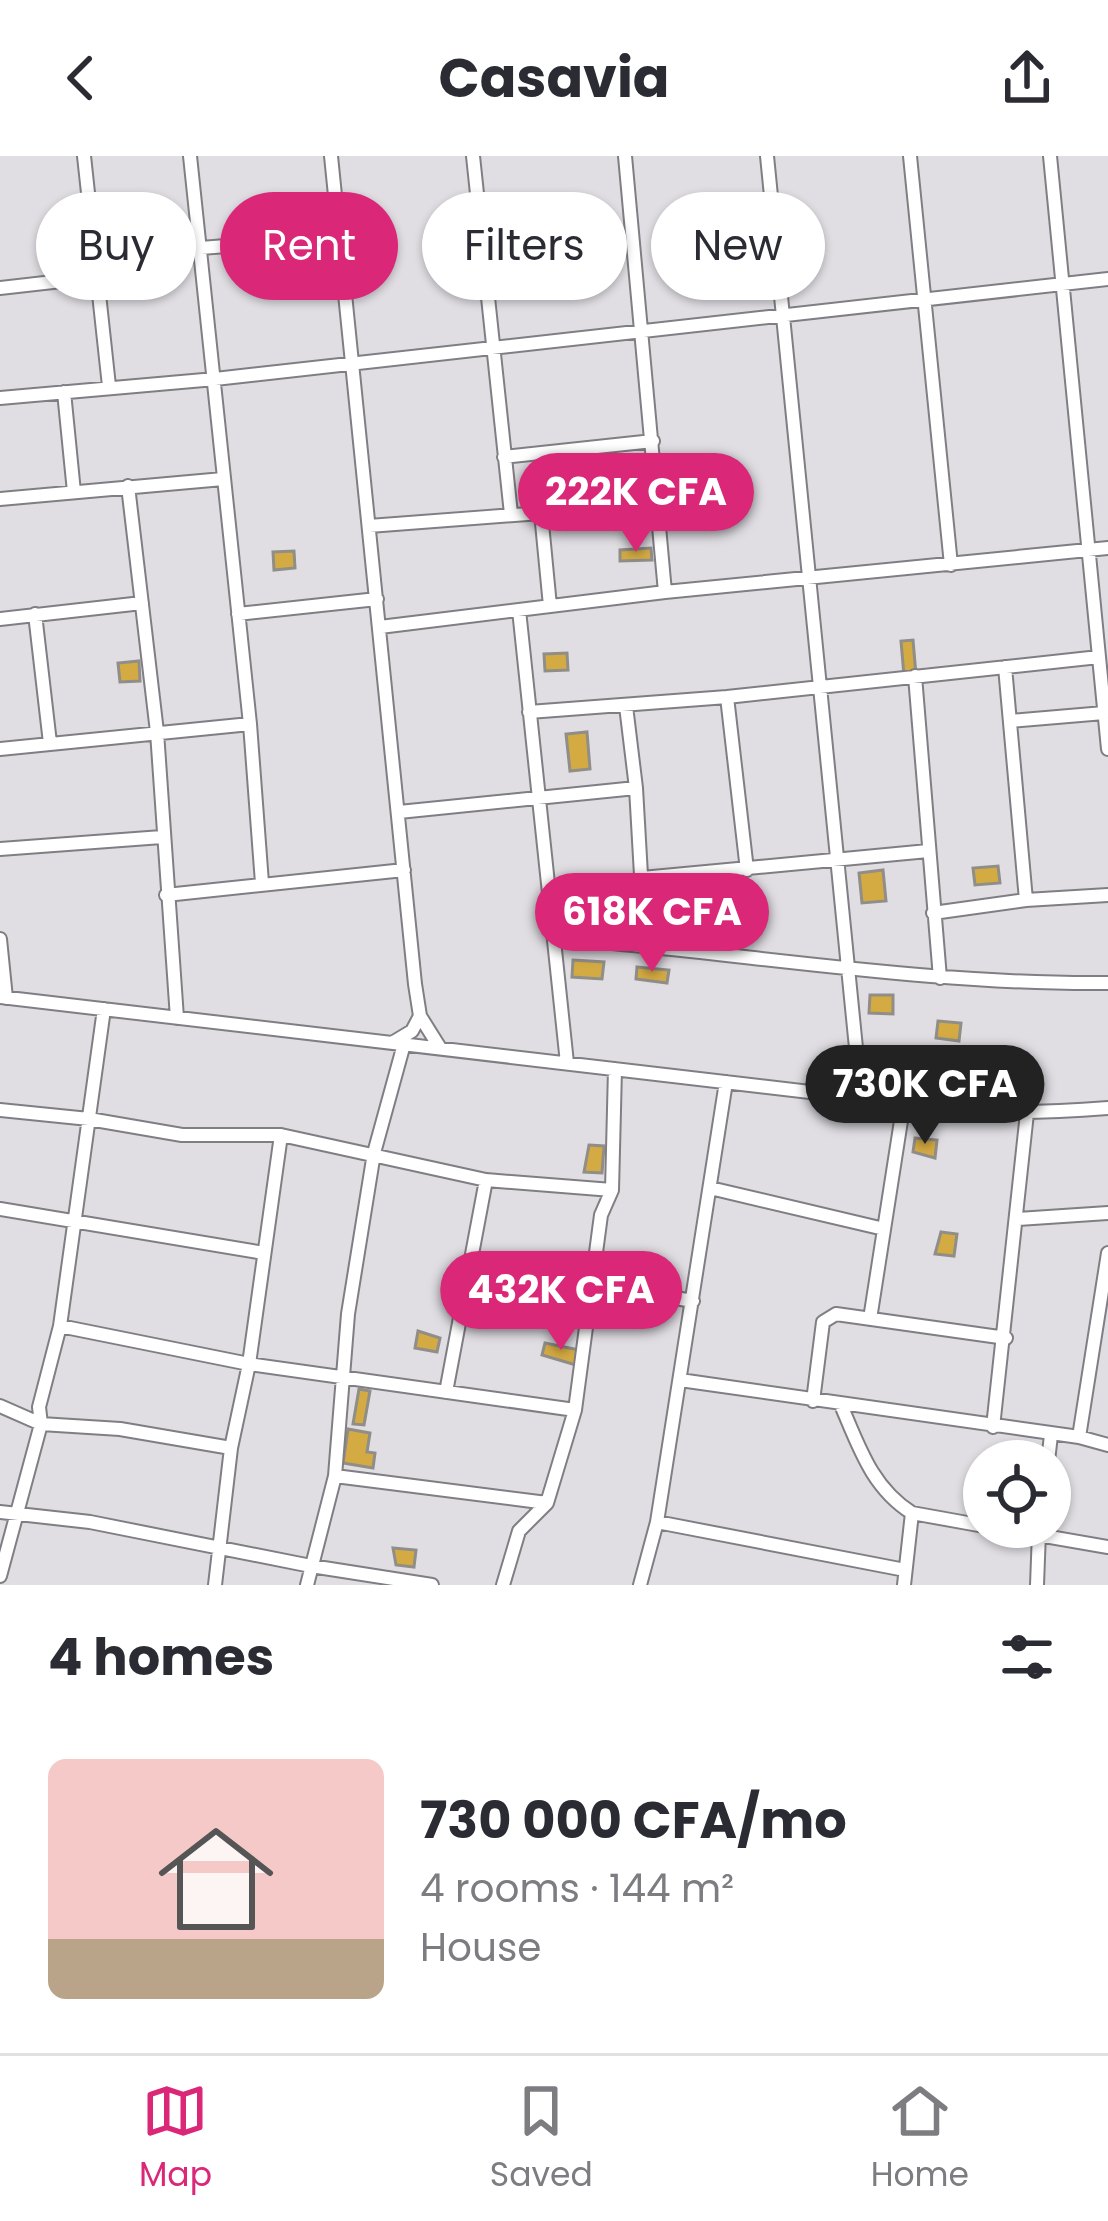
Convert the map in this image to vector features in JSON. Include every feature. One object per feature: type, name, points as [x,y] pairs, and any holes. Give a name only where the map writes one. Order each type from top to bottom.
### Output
[{"type":"street","points":[[84,156],[88,192]]},
{"type":"street","points":[[190,156],[250,724],[262,883]]},
{"type":"street","points":[[331,156],[335,192]]},
{"type":"street","points":[[472,156],[511,514]]},
{"type":"street","points":[[625,156],[665,592]]},
{"type":"street","points":[[767,156],[861,1099]]},
{"type":"street","points":[[910,156],[951,565]]},
{"type":"street","points":[[1051,156],[1108,749]]},
{"type":"street","points":[[201,248],[220,247]]},
{"type":"street","points":[[0,398],[215,379],[1108,278]]},
{"type":"street","points":[[0,288],[36,284]]},
{"type":"street","points":[[100,300],[110,386]]},
{"type":"street","points":[[346,300],[419,1016],[440,1048]]},
{"type":"street","points":[[64,392],[74,491]]},
{"type":"street","points":[[504,457],[653,442]]},
{"type":"street","points":[[0,499],[223,479]]},
{"type":"street","points":[[128,486],[157,732],[177,1018]]},
{"type":"street","points":[[369,526],[541,514],[550,606]]},
{"type":"street","points":[[380,627],[665,592],[1108,548]]},
{"type":"street","points":[[238,614],[377,599]]},
{"type":"street","points":[[0,619],[142,603]]},
{"type":"street","points":[[519,610],[567,1064]]},
{"type":"street","points":[[35,614],[50,743]]},
{"type":"street","points":[[529,712],[727,697],[1099,657]]},
{"type":"street","points":[[1006,667],[1026,900]]},
{"type":"street","points":[[915,676],[940,978]]},
{"type":"street","points":[[727,697],[747,870]]},
{"type":"street","points":[[626,706],[637,788],[645,944]]},
{"type":"street","points":[[1010,721],[1103,712]]},
{"type":"street","points":[[0,749],[250,724]]},
{"type":"street","points":[[399,812],[637,788]]},
{"type":"street","points":[[0,849],[162,837]]},
{"type":"street","points":[[642,878],[928,850]]},
{"type":"street","points":[[166,895],[404,870]]},
{"type":"street","points":[[933,913],[1108,895]]},
{"type":"street","points":[[554,938],[940,978],[1024,984],[1108,982]]},
{"type":"street","points":[[0,939],[3,997],[726,1082],[903,1108],[1028,1113],[1108,1108]]},
{"type":"street","points":[[0,1576],[41,1424],[39,1407],[60,1326],[104,1009]]},
{"type":"street","points":[[307,1585],[334,1476],[348,1314],[374,1154],[398,1044],[419,1016]]},
{"type":"street","points":[[503,1585],[519,1531],[547,1504],[575,1409],[602,1215],[612,1190],[615,1069]]},
{"type":"street","points":[[640,1585],[657,1522],[726,1082]]},
{"type":"street","points":[[870,1319],[903,1108]]},
{"type":"street","points":[[0,1110],[182,1135],[281,1135],[486,1180],[612,1190]]},
{"type":"street","points":[[993,1427],[1028,1113]]},
{"type":"street","points":[[215,1585],[231,1448],[249,1364],[281,1135]]},
{"type":"street","points":[[446,1392],[486,1180]]},
{"type":"street","points":[[710,1188],[884,1229]]},
{"type":"street","points":[[0,1209],[264,1253]]},
{"type":"street","points":[[1018,1220],[1108,1213]]},
{"type":"street","points":[[1078,1437],[1103,1314],[1108,1253]]},
{"type":"street","points":[[592,1284],[693,1301]]},
{"type":"street","points":[[813,1402],[823,1322],[836,1314],[1006,1337]]},
{"type":"street","points":[[60,1326],[249,1364],[575,1409]]},
{"type":"street","points":[[680,1379],[1108,1445]]},
{"type":"street","points":[[0,1406],[41,1424],[120,1429],[231,1448]]},
{"type":"street","points":[[841,1406],[885,1493],[911,1513],[963,1522]]},
{"type":"street","points":[[1050,1440],[1051,1435]]},
{"type":"street","points":[[334,1476],[547,1504]]},
{"type":"street","points":[[0,1512],[90,1522],[432,1585]]},
{"type":"street","points":[[657,1522],[905,1578],[911,1513]]},
{"type":"street","points":[[1071,1538],[1108,1547]]},
{"type":"street","points":[[1037,1585],[1038,1548]]},
{"type":"building","points":[[651,548],[652,560],[620,561],[620,550]]},
{"type":"building","points":[[294,551],[295,568],[274,570],[273,552]]},
{"type":"building","points":[[913,640],[916,675],[904,676],[901,641]]},
{"type":"building","points":[[567,653],[568,670],[545,671],[544,654]]},
{"type":"building","points":[[139,661],[140,681],[120,682],[118,663]]},
{"type":"building","points":[[587,732],[590,769],[570,771],[566,734]]},
{"type":"building","points":[[998,866],[1000,883],[975,885],[973,868]]},
{"type":"building","points":[[883,870],[886,901],[862,903],[859,873]]},
{"type":"building","points":[[694,892],[697,923],[667,926],[664,896]]},
{"type":"building","points":[[720,892],[722,910],[698,912],[696,894]]},
{"type":"building","points":[[573,960],[604,962],[602,979],[572,977]]},
{"type":"building","points":[[637,967],[669,970],[667,983],[636,979]]},
{"type":"building","points":[[870,995],[893,995],[893,1014],[869,1013]]},
{"type":"building","points":[[938,1021],[961,1023],[959,1041],[936,1038]]},
{"type":"building","points":[[877,1054],[904,1057],[902,1074],[875,1071]]},
{"type":"building","points":[[915,1138],[937,1140],[935,1158],[913,1152]]},
{"type":"building","points":[[589,1145],[604,1146],[602,1173],[584,1172]]},
{"type":"building","points":[[941,1232],[957,1234],[954,1256],[935,1254]]},
{"type":"building","points":[[418,1331],[440,1338],[437,1352],[415,1348]]},
{"type":"building","points":[[545,1343],[579,1350],[576,1365],[542,1355]]},
{"type":"building","points":[[359,1389],[370,1391],[364,1425],[353,1424]]},
{"type":"building","points":[[348,1429],[370,1433],[367,1452],[375,1453],[373,1468],[343,1463]]},
{"type":"building","points":[[393,1548],[416,1550],[414,1567],[396,1565]]}]
